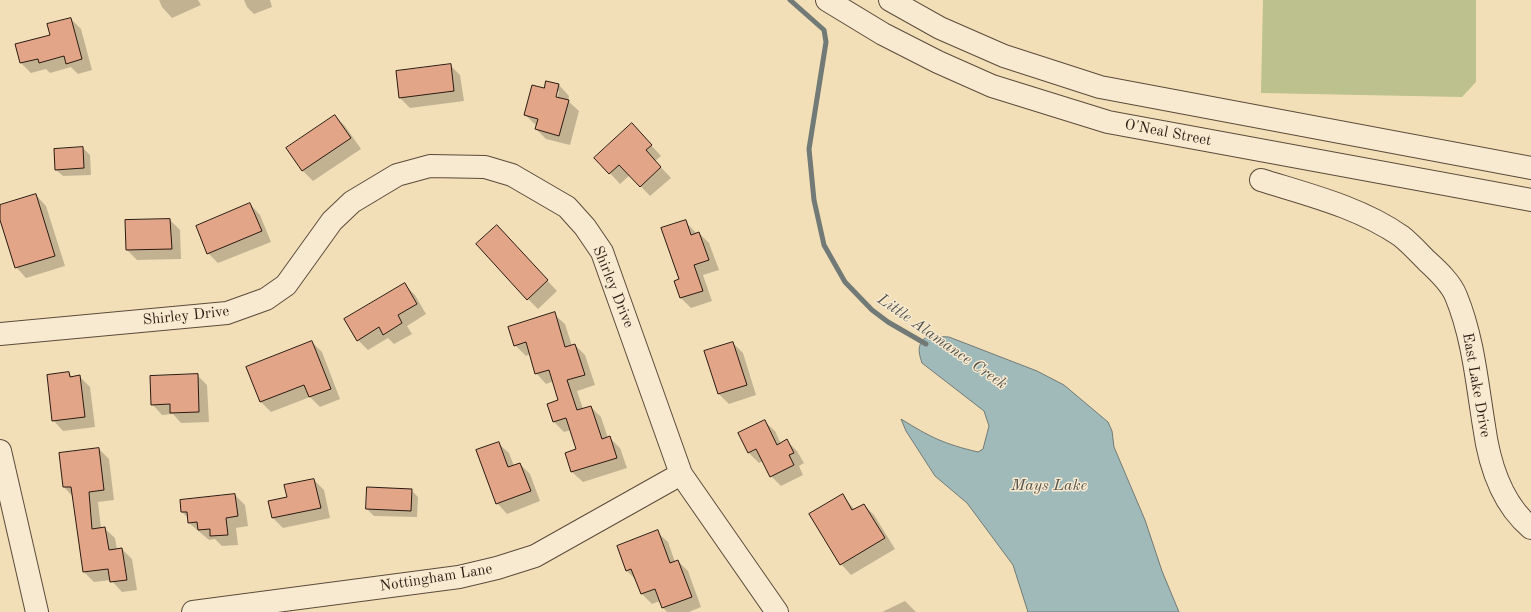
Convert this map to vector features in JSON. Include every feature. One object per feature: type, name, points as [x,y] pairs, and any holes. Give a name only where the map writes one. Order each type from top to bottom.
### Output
[{"type":"street","name":"O'Neal Street","points":[[827,0],[883,34],[938,62],[979,80],[1043,103],[1108,122],[1531,200]]},
{"type":"street","name":"O'Neal Street","points":[[890,0],[940,28],[1004,56],[1100,88],[1531,168]]},
{"type":"street","name":"Shirley Drive","points":[[0,334],[227,314],[266,299],[286,285],[332,221],[352,202],[397,175],[430,166],[485,167],[512,175],[566,206],[585,227],[602,252],[681,474],[777,612]]},
{"type":"street","name":"East Lake Drive","points":[[1261,180],[1334,202],[1375,221],[1402,237],[1444,279],[1456,295],[1471,341],[1487,448],[1493,472],[1507,499],[1531,528]]},
{"type":"street","points":[[0,451],[37,612]]},
{"type":"street","name":"Nottingham Lane","points":[[193,612],[458,577],[498,568],[535,556],[681,474]]},
{"type":"green space","points":[[1263,0],[1476,0],[1476,82],[1462,97],[1261,93]]},
{"type":"water","name":"Mays Lake","points":[[927,336],[949,337],[1037,371],[1064,385],[1108,422],[1112,431],[1114,447],[1145,520],[1162,571],[1179,612],[1028,612],[1013,565],[967,503],[935,476],[906,431],[901,419],[920,431],[946,443],[978,452],[983,449],[989,426],[984,411],[922,363],[919,348],[921,342]]},
{"type":"building","points":[[71,18],[82,59],[66,64],[64,56],[39,63],[38,59],[20,63],[15,44],[50,35],[47,24]]},
{"type":"building","points":[[451,64],[454,91],[399,98],[396,71]]},
{"type":"building","points":[[546,81],[559,84],[556,97],[569,100],[559,136],[535,129],[538,119],[524,115],[532,85],[544,88]]},
{"type":"building","points":[[335,115],[351,138],[302,171],[286,148]]},
{"type":"building","points":[[632,123],[652,145],[646,150],[661,167],[640,187],[619,165],[609,174],[594,158]]},
{"type":"building","points":[[83,147],[84,168],[55,170],[54,149]]},
{"type":"building","points":[[36,194],[55,256],[15,268],[0,220],[0,205]]},
{"type":"building","points":[[250,203],[262,231],[207,254],[196,226]]},
{"type":"building","points":[[170,219],[172,249],[126,250],[125,220]]},
{"type":"building","points":[[686,220],[691,235],[699,232],[709,260],[694,265],[703,291],[680,298],[674,281],[679,279],[661,228]]},
{"type":"building","points":[[497,225],[548,280],[527,300],[476,244]]},
{"type":"building","points":[[405,283],[417,304],[398,315],[402,323],[383,335],[379,327],[357,341],[344,319]]},
{"type":"building","points":[[555,312],[565,347],[575,344],[585,375],[567,380],[577,410],[591,406],[602,439],[610,436],[617,458],[571,472],[565,453],[576,449],[566,418],[553,422],[547,404],[558,400],[549,370],[535,374],[526,342],[514,346],[508,327]]},
{"type":"building","points":[[312,341],[331,389],[309,397],[304,385],[260,402],[246,367]]},
{"type":"building","points":[[733,342],[747,385],[718,394],[704,351]]},
{"type":"building","points":[[69,372],[70,377],[80,375],[85,417],[52,421],[47,375]]},
{"type":"building","points":[[198,374],[199,412],[170,413],[170,404],[151,405],[150,376]]},
{"type":"building","points":[[765,420],[777,445],[787,439],[794,453],[789,455],[794,465],[770,477],[756,449],[748,453],[738,433]]},
{"type":"building","points":[[499,442],[508,467],[520,463],[531,491],[496,504],[476,450]]},
{"type":"building","points":[[99,448],[104,490],[89,492],[92,529],[105,527],[109,550],[122,548],[127,580],[110,582],[108,569],[83,572],[71,487],[63,487],[59,453]]},
{"type":"building","points":[[314,479],[321,508],[272,518],[268,501],[287,497],[284,485]]},
{"type":"building","points":[[367,487],[412,489],[411,511],[366,509]]},
{"type":"building","points":[[235,494],[238,516],[226,518],[228,535],[210,536],[210,529],[198,530],[197,522],[188,523],[187,512],[181,512],[180,500]]},
{"type":"building","points":[[843,494],[852,510],[864,504],[885,538],[840,565],[809,514]]},
{"type":"building","points":[[658,530],[670,563],[678,560],[692,597],[662,608],[655,589],[641,594],[631,569],[626,571],[617,546]]},
{"type":"waterway","name":"Little Alamance Creek","points":[[790,0],[824,30],[826,42],[809,149],[814,200],[824,245],[845,282],[872,310],[888,322],[926,344]]}]
